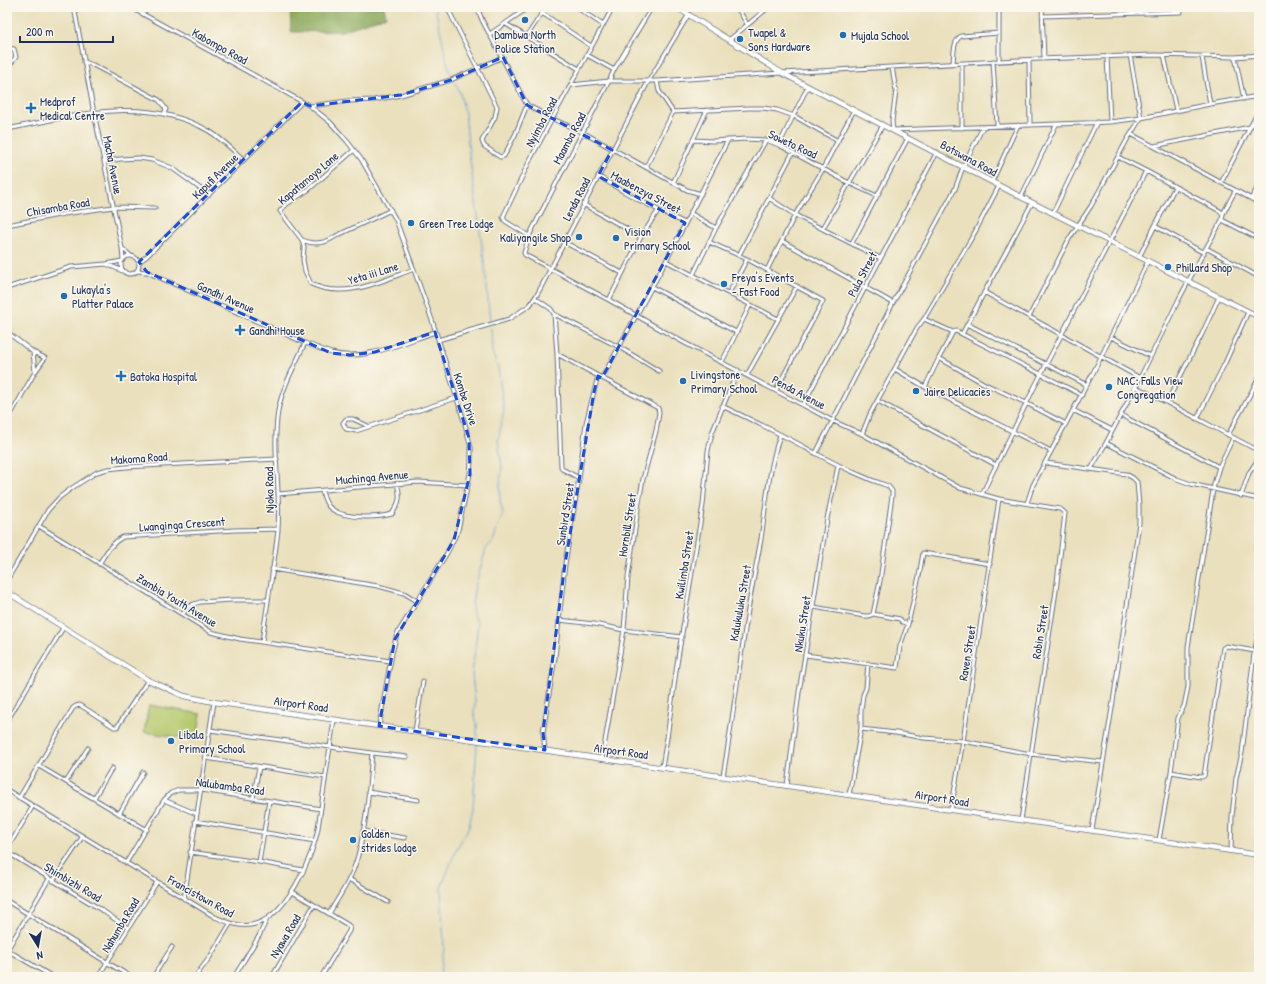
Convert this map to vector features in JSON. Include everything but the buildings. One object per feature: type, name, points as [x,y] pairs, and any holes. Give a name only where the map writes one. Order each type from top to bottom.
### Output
[{"type":"street","name":"Macha Avenue","points":[[73,7],[122,248],[123,260]]},
{"type":"street","name":"Kabompo Road","points":[[130,7],[302,102]]},
{"type":"street","points":[[447,7],[497,107],[496,117],[482,141],[484,146],[494,154],[500,157],[504,156],[527,105]]},
{"type":"street","points":[[477,7],[482,20],[503,57],[527,105],[582,132],[673,183],[700,194]]},
{"type":"street","points":[[490,34],[529,7]]},
{"type":"street","points":[[527,36],[542,13],[544,7]]},
{"type":"street","points":[[576,7],[603,25]]},
{"type":"street","name":"Nyimba Road","points":[[529,236],[505,221],[503,217],[531,158],[613,7]]},
{"type":"street","name":"Maamba Road","points":[[551,269],[525,255],[524,251],[529,236],[610,81],[614,70],[652,7]]},
{"type":"street","name":"Botswana Road","points":[[676,7],[782,73],[937,152],[1032,203],[1259,318]]},
{"type":"street","points":[[736,7],[747,24]]},
{"type":"street","points":[[729,41],[747,24],[769,7]]},
{"type":"street","points":[[999,7],[1000,61]]},
{"type":"street","points":[[1042,7],[1044,59]]},
{"type":"street","points":[[1042,16],[1181,12]]},
{"type":"street","points":[[542,13],[591,46]]},
{"type":"street","name":"Lenda Road","points":[[438,340],[509,319],[526,308],[535,298],[648,82],[689,14]]},
{"type":"street","points":[[506,24],[579,69]]},
{"type":"street","points":[[953,63],[956,41],[961,36],[999,33]]},
{"type":"street","points":[[7,48],[14,49],[16,57],[12,62],[7,64]]},
{"type":"street","points":[[587,55],[614,70]]},
{"type":"street","points":[[1029,317],[1077,226],[1086,214],[1141,118],[1130,55]]},
{"type":"street","points":[[571,85],[610,81],[648,82],[953,63],[962,64],[1107,56],[1164,55],[1235,57],[1259,55]]},
{"type":"street","points":[[1164,55],[1176,110]]},
{"type":"street","points":[[1107,56],[1110,122]]},
{"type":"street","points":[[1202,56],[1210,104]]},
{"type":"street","points":[[310,106],[348,101],[374,100],[401,95],[451,80],[503,57]]},
{"type":"street","points":[[1235,57],[1244,99]]},
{"type":"street","points":[[1029,60],[1030,125]]},
{"type":"street","points":[[84,62],[93,65],[159,100],[166,109],[164,114]]},
{"type":"street","points":[[993,62],[997,126]]},
{"type":"street","points":[[962,64],[962,128]]},
{"type":"street","points":[[892,67],[896,91],[892,121],[893,130],[1110,122],[1141,118],[1176,110],[1259,96]]},
{"type":"street","points":[[657,81],[659,91],[673,112]]},
{"type":"street","points":[[779,145],[808,86]]},
{"type":"street","name":"Kombe Drive","points":[[302,102],[310,106],[330,122],[354,150],[361,159],[396,220],[438,340],[471,448],[468,485],[454,540],[398,634],[390,661],[379,726]]},
{"type":"street","name":"Kapufi Avenue","points":[[139,263],[302,102]]},
{"type":"street","points":[[673,112],[763,108],[777,110],[794,116],[838,141]]},
{"type":"street","points":[[7,129],[94,113],[129,110],[152,111],[188,121],[210,132],[244,160]]},
{"type":"street","points":[[673,183],[707,110]]},
{"type":"street","points":[[767,270],[795,215],[855,110]]},
{"type":"street","points":[[1221,183],[1259,110]]},
{"type":"street","points":[[646,167],[673,112]]},
{"type":"street","points":[[1053,213],[1097,122]]},
{"type":"street","points":[[823,228],[883,125]]},
{"type":"street","points":[[992,182],[1018,125]]},
{"type":"street","points":[[1021,197],[1056,125]]},
{"type":"street","points":[[816,453],[893,303],[955,189],[963,167],[983,127]]},
{"type":"street","points":[[1154,146],[1250,127]]},
{"type":"street","points":[[1131,134],[1259,203]]},
{"type":"street","points":[[852,243],[908,138]]},
{"type":"street","name":"Soweto Road","points":[[694,140],[766,140],[793,152],[849,183],[877,196]]},
{"type":"street","points":[[602,378],[666,261],[728,140]]},
{"type":"street","points":[[692,275],[716,228],[766,140]]},
{"type":"street","name":"Kapatamoyo Lane","points":[[302,240],[280,212],[281,210],[308,190],[354,150]]},
{"type":"street","points":[[738,255],[793,152]]},
{"type":"street","name":"Pula Street","points":[[803,404],[937,152]]},
{"type":"street","points":[[1118,157],[1223,214]]},
{"type":"street","points":[[104,162],[126,158],[152,160],[172,168],[209,195]]},
{"type":"street","points":[[982,494],[1026,403],[1146,171]]},
{"type":"street","name":"Maabenzya Street","points":[[598,176],[658,211],[685,222]]},
{"type":"street","points":[[1251,199],[1259,185]]},
{"type":"street","points":[[862,434],[917,328],[924,319],[975,232],[999,186]]},
{"type":"street","points":[[1139,257],[1175,187]]},
{"type":"street","points":[[1091,469],[1136,387],[1150,356],[1222,220],[1223,214],[1235,191]]},
{"type":"street","points":[[769,198],[795,215],[880,258]]},
{"type":"street","points":[[962,334],[1032,203]]},
{"type":"street","points":[[583,204],[642,237]]},
{"type":"street","name":"Chisamba Road","points":[[7,225],[64,214],[113,207],[155,208]]},
{"type":"street","points":[[302,240],[314,244],[329,240],[391,210]]},
{"type":"street","points":[[609,300],[622,273],[658,211]]},
{"type":"street","points":[[690,213],[716,228]]},
{"type":"street","points":[[1222,220],[1259,239]]},
{"type":"street","points":[[1155,226],[1204,253]]},
{"type":"street","name":"Yeta iii Lane","points":[[302,240],[304,247],[303,260],[305,271],[311,284],[319,288],[339,291],[355,290],[414,269]]},
{"type":"street","points":[[782,241],[893,303]]},
{"type":"street","points":[[564,242],[622,273]]},
{"type":"street","points":[[709,242],[747,259],[823,301],[776,390]]},
{"type":"street","points":[[106,264],[126,273],[131,274],[136,271],[139,263],[122,248]]},
{"type":"street","points":[[1206,248],[1259,277]]},
{"type":"street","points":[[7,288],[71,267],[106,264],[123,260],[128,256],[131,256]]},
{"type":"street","points":[[729,293],[747,259]]},
{"type":"street","points":[[123,260],[121,266],[126,273]]},
{"type":"street","points":[[666,261],[778,320]]},
{"type":"street","points":[[1027,503],[1033,485],[1082,395],[1148,261]]},
{"type":"street","name":"Gandhi Avenue","points":[[139,263],[147,272]]},
{"type":"street","name":"Penda Avenue","points":[[551,269],[680,341],[833,421],[862,434],[946,481],[960,488],[999,499]]},
{"type":"street","name":"Gandhi Avenue","points":[[136,271],[147,272],[305,343],[331,353],[355,355],[375,352],[435,332]]},
{"type":"street","points":[[747,376],[797,286]]},
{"type":"street","points":[[652,287],[736,332]]},
{"type":"street","points":[[984,292],[1140,378]]},
{"type":"street","points":[[1167,402],[1219,297]]},
{"type":"street","points":[[535,298],[551,309],[554,314],[619,347],[659,371]]},
{"type":"street","points":[[722,362],[750,305]]},
{"type":"street","points":[[1197,419],[1248,312]]},
{"type":"street","name":"Sunbird Street","points":[[545,750],[543,732],[559,620],[565,564],[579,478],[562,469],[561,466],[554,314]]},
{"type":"street","points":[[924,319],[953,332],[956,331],[1082,395]]},
{"type":"street","points":[[967,324],[1087,385]]},
{"type":"street","points":[[7,332],[33,352],[46,358],[35,372],[7,421]]},
{"type":"street","points":[[925,387],[953,332]]},
{"type":"street","points":[[1111,337],[1150,356]]},
{"type":"street","name":"Njoko Raod","points":[[262,642],[278,529],[276,423],[278,409],[286,386],[305,343]]},
{"type":"street","points":[[33,352],[35,372]]},
{"type":"street","name":"Hornbill Street","points":[[557,354],[653,405],[658,408],[659,413],[639,502],[628,577],[624,630],[602,759]]},
{"type":"street","points":[[939,358],[985,384],[1066,424]]},
{"type":"street","points":[[895,369],[925,387],[1051,451]]},
{"type":"street","name":"Kwilimba Street","points":[[662,767],[668,738],[703,505],[708,452],[712,433],[738,370]]},
{"type":"street","points":[[579,478],[586,423],[598,376]]},
{"type":"street","points":[[1228,435],[1259,378]]},
{"type":"street","points":[[1136,387],[1259,451]]},
{"type":"street","points":[[368,426],[353,419],[346,419],[343,423],[346,429],[352,431],[368,426],[456,398]]},
{"type":"street","points":[[878,401],[996,466]]},
{"type":"street","points":[[722,406],[816,453],[838,466],[888,486],[892,491],[880,582],[873,614]]},
{"type":"street","points":[[1073,410],[1112,430]]},
{"type":"street","points":[[1121,415],[1219,467]]},
{"type":"street","name":"Kalukuluku Street","points":[[723,776],[745,627],[772,463],[780,435]]},
{"type":"street","points":[[1159,840],[1171,772],[1178,718],[1184,706],[1188,687],[1188,647],[1214,489],[1219,467],[1233,438]]},
{"type":"street","points":[[1106,443],[1177,479],[1196,486],[1259,499]]},
{"type":"street","points":[[1241,496],[1249,474],[1259,458]]},
{"type":"street","name":"Makoma Road","points":[[7,580],[48,510],[60,497],[97,472],[108,469],[277,459]]},
{"type":"street","points":[[1046,463],[1126,474],[1137,482],[1139,523],[1113,702],[1092,830]]},
{"type":"street","name":"Nkuku Street","points":[[787,786],[799,692],[814,607],[827,519],[838,466]]},
{"type":"street","name":"Muchinga Avenue","points":[[278,494],[418,482],[468,485]]},
{"type":"street","points":[[322,491],[327,505],[333,510],[354,516],[381,517],[392,514],[399,504],[397,483]]},
{"type":"street","name":"Robin Street","points":[[999,499],[1060,509],[1065,513],[1056,591],[1020,820]]},
{"type":"street","name":"Raven Street","points":[[951,810],[963,741],[999,499]]},
{"type":"street","name":"Zambia Youth Avenue","points":[[40,526],[99,564],[211,632],[240,639],[390,661]]},
{"type":"street","name":"Lwanginga Crescent","points":[[99,564],[116,540],[123,537],[235,530],[278,529]]},
{"type":"street","points":[[806,655],[897,668],[900,646],[908,624],[923,553],[990,564]]},
{"type":"street","points":[[272,570],[378,586],[404,593],[417,601]]},
{"type":"street","name":"Airport Road","points":[[7,592],[148,680],[184,696],[214,702],[1259,855]]},
{"type":"street","points":[[183,614],[188,607],[200,602],[268,600]]},
{"type":"street","points":[[814,607],[864,616],[873,614],[900,619],[902,622],[908,624]]},
{"type":"street","points":[[559,620],[682,637]]},
{"type":"street","points":[[7,721],[63,628]]},
{"type":"street","points":[[1231,851],[1232,816],[1236,778],[1242,754],[1259,630]]},
{"type":"street","points":[[1171,772],[1201,777],[1204,776],[1223,648],[1226,646],[1255,651]]},
{"type":"street","points":[[849,795],[861,730],[861,710],[863,695],[866,688],[868,663]]},
{"type":"street","points":[[19,798],[73,708],[80,705],[83,706],[114,727],[117,727],[148,680]]},
{"type":"street","points":[[415,731],[423,681]]},
{"type":"street","points":[[184,899],[214,702]]},
{"type":"street","name":"Francistown Road","points":[[7,790],[184,899],[216,917],[230,924],[251,925],[267,919],[280,906],[303,870],[315,841],[334,719]]},
{"type":"street","points":[[210,730],[407,757]]},
{"type":"street","points":[[861,730],[896,733],[929,739],[963,741],[1031,754],[1103,762]]},
{"type":"street","points":[[66,782],[88,748]]},
{"type":"street","points":[[329,914],[349,879],[356,861],[363,831],[372,753]]},
{"type":"street","points":[[206,758],[325,777]]},
{"type":"street","points":[[39,766],[147,830]]},
{"type":"street","points":[[253,799],[259,767]]},
{"type":"street","points":[[94,798],[112,768]]},
{"type":"street","points":[[119,814],[143,772]]},
{"type":"street","name":"Nalubamba Road","points":[[126,863],[164,800],[172,793],[179,790],[201,790],[321,809]]},
{"type":"street","points":[[368,792],[418,800]]},
{"type":"street","points":[[164,800],[197,814]]},
{"type":"street","points":[[259,862],[269,801]]},
{"type":"street","points":[[7,850],[33,806]]},
{"type":"street","points":[[195,822],[315,841]]},
{"type":"street","points":[[363,831],[405,838]]},
{"type":"street","points":[[53,881],[83,836]]},
{"type":"street","name":"Shimbizhi Road","points":[[7,850],[49,879],[87,901],[128,928]]},
{"type":"street","points":[[190,852],[303,870]]},
{"type":"street","points":[[49,879],[7,950],[53,977]]},
{"type":"street","points":[[349,879],[388,902]]},
{"type":"street","name":"Nahumba Road","points":[[98,977],[157,882]]},
{"type":"street","points":[[291,891],[350,927],[321,977]]},
{"type":"street","points":[[7,901],[131,977]]},
{"type":"street","name":"Nyawa Road","points":[[272,977],[314,905]]},
{"type":"street","points":[[234,977],[259,936],[267,919]]},
{"type":"street","points":[[195,977],[230,924]]},
{"type":"street","points":[[153,977],[172,947]]},
{"type":"highlighted area","points":[[503,57],[527,105],[612,150],[598,176],[685,223],[602,378],[598,376],[565,564],[543,732],[545,750],[379,726],[395,639],[454,540],[470,474],[469,438],[435,332],[375,352],[350,355],[331,353],[147,272],[139,262],[302,102],[310,106],[401,95],[451,80]]},
{"type":"green space","points":[[290,7],[384,7],[386,16],[342,31],[291,32]]},
{"type":"green space","points":[[149,705],[201,714],[197,740],[144,732]]},
{"type":"waterway","points":[[435,7],[449,70],[452,77]]},
{"type":"waterway","points":[[454,82],[460,93],[465,113],[485,267],[490,322]]},
{"type":"waterway","points":[[477,738],[472,675],[478,623],[473,615],[472,604],[475,586],[486,549],[493,541],[503,513],[500,501],[502,467],[498,441],[504,410],[498,368],[492,352],[491,328]]},
{"type":"waterway","points":[[440,977],[444,948],[441,888],[456,850],[469,827],[473,808],[477,743]]},
{"type":"place","name":"Dambwa North Police Station","points":[[525,20]]},
{"type":"place","name":"Mujala School","points":[[843,35]]},
{"type":"place","name":"Twapel & Sons Hardware","points":[[740,39]]},
{"type":"place","name":"Medprof Medical Centre","points":[[31,108]]},
{"type":"place","name":"Green Tree Lodge","points":[[411,223]]},
{"type":"place","name":"Kaliyangile Shop","points":[[579,237]]},
{"type":"place","name":"Vision Primary School","points":[[616,238]]},
{"type":"place","name":"Phillard Shop","points":[[1168,267]]},
{"type":"place","name":"Freya's Events - Fast Food","points":[[724,284]]},
{"type":"place","name":"Lukayla's Platter Palace","points":[[64,296]]},
{"type":"place","name":"Gandhi House","points":[[240,330]]},
{"type":"place","name":"Batoka Hospital","points":[[121,376]]},
{"type":"place","name":"Livingstone Primary School","points":[[683,381]]},
{"type":"place","name":"NAC: Falls View Congregation","points":[[1109,387]]},
{"type":"place","name":"Jaire Delicacies","points":[[916,391]]},
{"type":"place","name":"Libala Primary School","points":[[171,741]]},
{"type":"place","name":"Golden strides lodge","points":[[353,840]]}]
